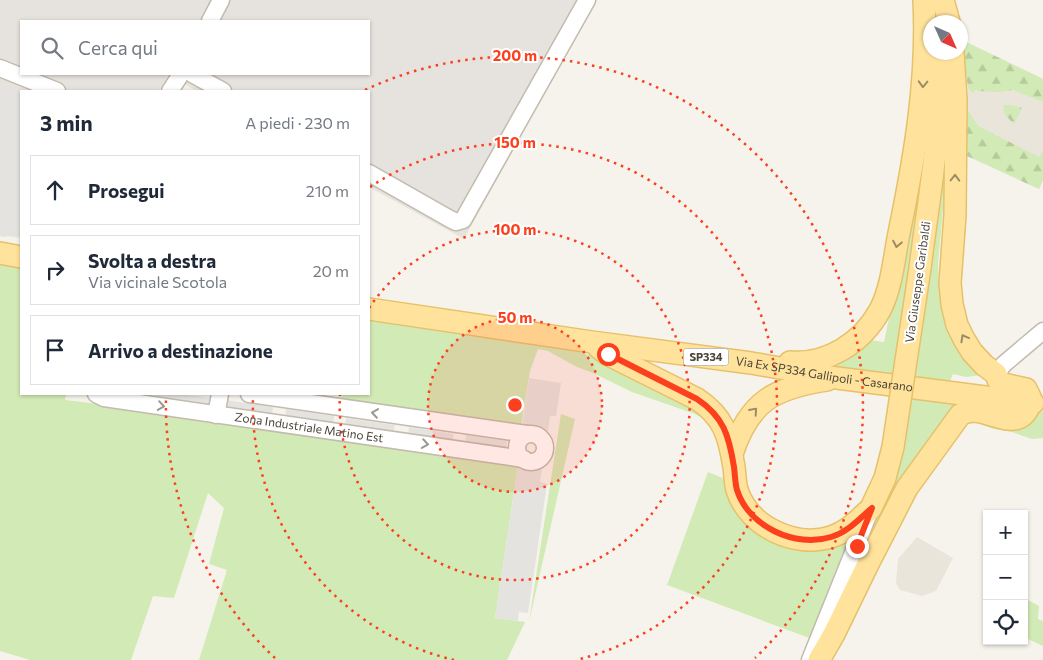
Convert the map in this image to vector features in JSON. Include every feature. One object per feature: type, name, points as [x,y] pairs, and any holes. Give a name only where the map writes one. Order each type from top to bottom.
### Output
[{"type":"main road","points":[[751,363],[766,359],[801,363],[833,355],[851,344],[867,328],[880,309],[890,282],[916,146],[923,90],[926,19],[924,0]]},
{"type":"main road","points":[[931,0],[934,15]]},
{"type":"main road","points":[[943,0],[946,15]]},
{"type":"main road","name":"Via Giuseppe Garibaldi","points":[[872,508],[885,478],[894,447],[937,138],[940,105],[938,60]]},
{"type":"main road","points":[[818,660],[834,634],[907,488],[960,415],[975,411],[1011,419],[1022,416],[1037,404],[1030,397],[1026,389],[1004,384],[998,380],[996,374],[972,352],[957,325],[950,283],[955,215],[956,76],[954,60]]},
{"type":"main road","points":[[0,252],[20,249]]},
{"type":"main road","points":[[0,252],[20,256]]},
{"type":"main road","name":"Via Ex SP334 Gallipoli - Casarano","points":[[370,309],[751,363],[837,378],[1037,404]]},
{"type":"main road","points":[[592,342],[608,354],[689,395],[710,408],[719,418],[729,439],[738,490],[748,510],[774,531],[788,538],[817,540],[850,528],[872,508]]},
{"type":"main road","points":[[732,454],[741,430],[751,414],[765,399],[780,392],[807,384],[837,378]]},
{"type":"street","points":[[211,20],[221,0]]},
{"type":"street","points":[[370,174],[450,219],[456,222],[462,220],[587,0]]},
{"type":"street","points":[[0,68],[54,90]]},
{"type":"street","points":[[171,90],[180,75]]},
{"type":"street","points":[[194,75],[221,90]]},
{"type":"street","points":[[996,374],[1004,364],[1043,331]]},
{"type":"street","name":"Zona Industriale Matino Est","points":[[98,395],[104,398],[399,440],[524,459],[531,462],[543,455],[545,449],[544,442],[534,434],[256,395]]},
{"type":"street","points":[[216,415],[220,395]]},
{"type":"street","points":[[399,440],[403,417]]},
{"type":"street","points":[[524,459],[519,455],[517,449],[518,443],[527,434]]},
{"type":"street","points":[[810,660],[872,508]]},
{"type":"shaded area","points":[[0,0],[597,0],[464,239],[370,188],[370,90],[195,90],[168,75],[160,90],[20,90],[20,238],[0,235]]},
{"type":"shaded area","points":[[968,43],[1043,79],[1043,180],[1039,189],[965,155],[968,88],[964,60],[968,60]]},
{"type":"shaded area","points":[[12,86],[22,90],[20,90],[20,231],[5,237],[0,236],[0,90],[8,93]]},
{"type":"shaded area","points":[[529,378],[561,383],[556,416],[550,416],[548,431],[522,427]]},
{"type":"shaded area","points":[[155,395],[186,395],[211,398],[210,407],[154,399]]},
{"type":"shaded area","points":[[226,400],[273,407],[272,416],[225,409]]},
{"type":"shaded area","points":[[286,409],[334,416],[333,425],[285,418]]},
{"type":"shaded area","points":[[346,418],[395,425],[393,433],[345,427]]},
{"type":"shaded area","points":[[409,427],[454,434],[452,442],[408,436]]},
{"type":"shaded area","points":[[466,435],[507,441],[506,450],[465,444]]},
{"type":"shaded area","points":[[518,465],[542,468],[540,482],[547,484],[528,613],[519,612],[518,621],[495,618]]},
{"type":"shaded area","points":[[917,537],[953,558],[936,591],[922,596],[900,590],[896,583],[898,559]]},
{"type":"green space","points":[[968,43],[1043,79],[1043,102],[1013,90],[998,92],[978,91],[976,89],[973,93],[968,88],[964,60],[968,60]]},
{"type":"green space","points":[[935,96],[899,377],[815,367],[869,340],[884,342]]},
{"type":"green space","points":[[1003,105],[1022,108],[1014,124],[1005,115]]},
{"type":"green space","points":[[967,109],[978,126],[1039,157],[1043,150],[1043,180],[1039,189],[965,155]]},
{"type":"green space","points":[[944,128],[947,164],[938,264],[939,290],[943,310],[982,375],[966,377],[953,374],[949,384],[911,379]]},
{"type":"green space","points":[[0,261],[20,265],[20,395],[66,395],[65,400],[518,465],[495,618],[525,622],[507,660],[199,660],[227,570],[209,564],[224,508],[208,493],[174,598],[153,596],[131,660],[30,660],[0,651]]},
{"type":"green space","points":[[370,318],[573,348],[675,394],[711,423],[695,414],[632,392],[577,367],[548,351],[538,349],[530,371],[521,427],[341,399],[343,395],[370,395]]},
{"type":"green space","points":[[909,396],[964,403],[822,651]]},
{"type":"green space","points":[[1035,411],[1043,412],[1043,438],[1032,439],[1012,432],[994,429],[973,422],[971,416],[932,461],[903,507],[902,504],[906,495],[961,420],[972,415],[1022,426],[1026,425]]},
{"type":"green space","points":[[561,414],[575,419],[529,622]]},
{"type":"green space","points":[[708,472],[725,479],[766,533],[857,530],[812,639],[667,585]]},
{"type":"green space","points":[[1028,600],[1039,606],[1038,619],[1043,621],[1043,646],[1028,639]]},
{"type":"route","points":[[608,354],[697,399],[710,408],[719,418],[729,439],[738,490],[748,510],[762,523],[788,538],[817,540],[850,528],[872,508],[857,546]]}]
